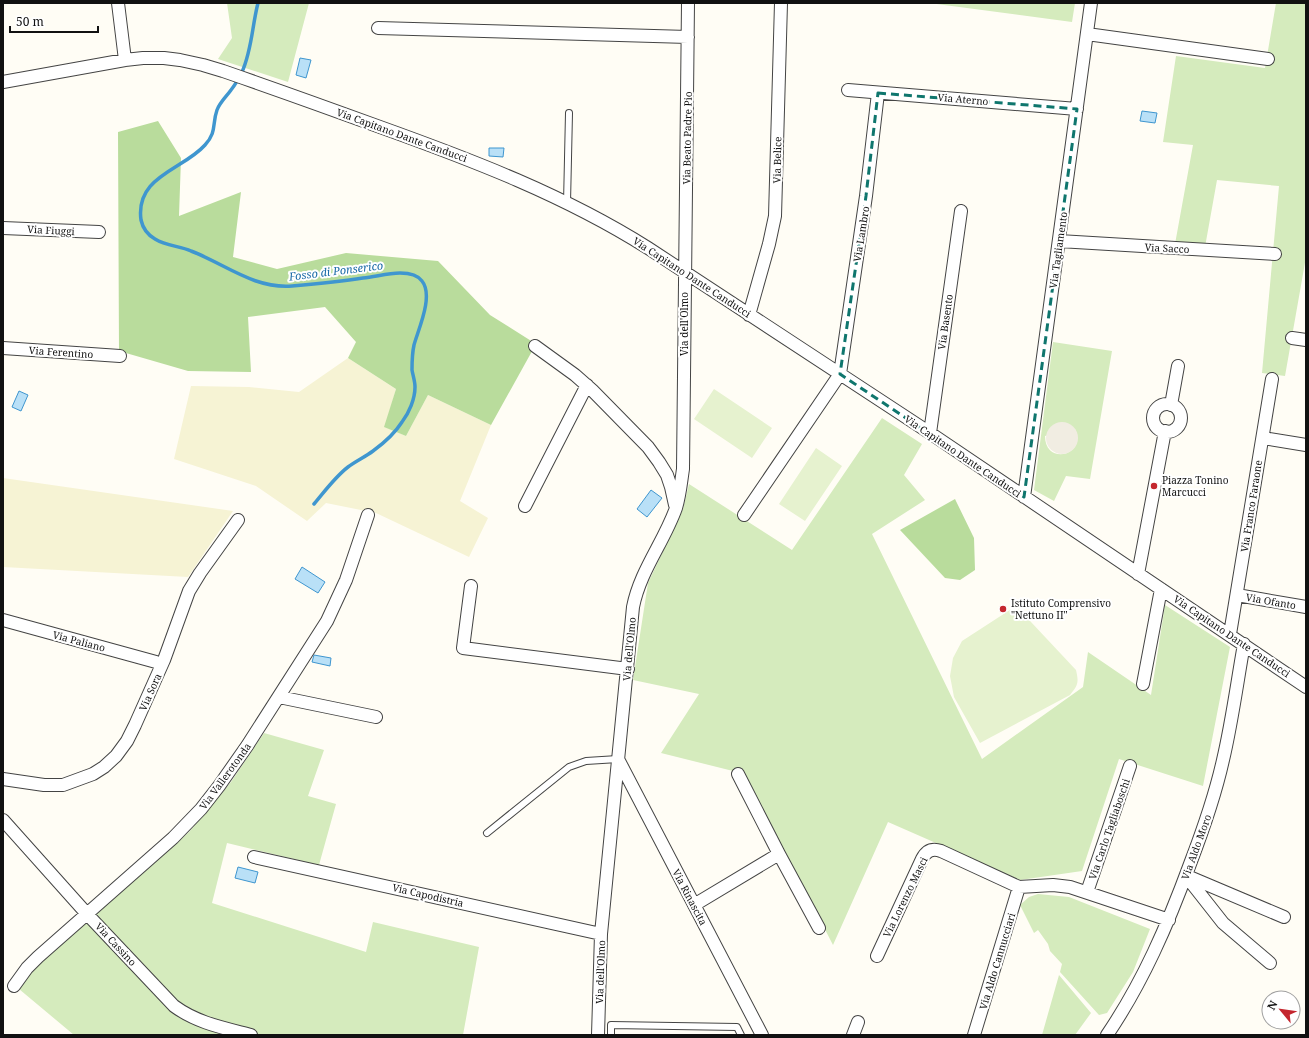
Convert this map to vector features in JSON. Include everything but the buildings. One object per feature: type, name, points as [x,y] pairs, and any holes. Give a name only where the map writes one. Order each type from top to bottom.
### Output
[{"type":"street","points":[[118,3],[125,60]]},
{"type":"street","name":"Via Beato Padre Pio","points":[[685,273],[688,3]]},
{"type":"street","name":"Via Belice","points":[[749,315],[769,244],[775,216],[781,3]]},
{"type":"street","name":"Via Tagliamento","points":[[1024,497],[1090,4]]},
{"type":"street","points":[[378,28],[688,37]]},
{"type":"street","points":[[1087,34],[1268,59]]},
{"type":"street","name":"Via Capitano Dante Canducci","points":[[3,82],[125,60],[164,58],[203,65],[247,79],[452,153],[567,203],[618,230],[840,374],[1230,634],[1306,687]]},
{"type":"street","name":"Via Aterno","points":[[848,90],[1077,109]]},
{"type":"street","name":"Via Lambro","points":[[840,374],[866,196],[878,93]]},
{"type":"street","name":"Via Basento","points":[[930,433],[961,211]]},
{"type":"street","name":"Via Fiuggi","points":[[3,228],[99,232]]},
{"type":"street","name":"Via Sacco","points":[[1059,241],[1275,254]]},
{"type":"street","name":"Via dell'Olmo","points":[[598,1035],[601,934],[633,607],[644,574],[676,508],[684,463],[685,273]]},
{"type":"street","points":[[1292,338],[1306,340]]},
{"type":"street","points":[[535,346],[587,385],[653,454],[670,481],[676,508]]},
{"type":"street","name":"Via Ferentino","points":[[3,348],[120,356]]},
{"type":"street","points":[[1172,405],[1178,366]]},
{"type":"street","points":[[744,515],[840,374]]},
{"type":"street","name":"Via Franco Faraone","points":[[1230,634],[1272,378]]},
{"type":"street","points":[[525,506],[587,385]]},
{"type":"street","points":[[1162,405],[1172,405],[1176,407],[1180,414],[1180,423],[1174,430],[1165,431],[1157,427],[1153,419],[1155,410],[1162,405]]},
{"type":"street","points":[[1138,574],[1165,431]]},
{"type":"street","points":[[1263,438],[1306,445]]},
{"type":"street","name":"Via Vallerotonda","points":[[14,986],[31,964],[162,849],[196,815],[227,776],[318,637],[335,606],[348,574],[368,515]]},
{"type":"street","name":"Via Sora","points":[[3,778],[59,786],[89,776],[113,760],[127,741],[135,725],[164,660],[189,591],[238,520]]},
{"type":"street","points":[[471,586],[462,648],[628,670]]},
{"type":"street","points":[[1143,684],[1162,589]]},
{"type":"street","name":"Via Ofanto","points":[[1237,595],[1306,607]]},
{"type":"street","name":"Via Paliano","points":[[3,620],[156,662]]},
{"type":"street","name":"Via Aldo Moro","points":[[1107,1035],[1143,977],[1169,920],[1203,828],[1221,770],[1244,644]]},
{"type":"street","points":[[279,697],[376,717]]},
{"type":"street","name":"Via Rinascita","points":[[618,758],[762,1035]]},
{"type":"street","name":"Via Carlo Tagliaboschi","points":[[1087,892],[1130,766]]},
{"type":"street","points":[[738,774],[819,928]]},
{"type":"street","name":"Via Cassino","points":[[3,820],[87,914],[166,998],[190,1017],[206,1023],[251,1035]]},
{"type":"street","name":"Via Lorenzo Masci","points":[[877,956],[924,855],[930,850],[941,851],[1019,886],[1059,885],[1070,887],[1169,920]]},
{"type":"street","points":[[694,905],[779,854]]},
{"type":"street","name":"Via Capodistria","points":[[254,857],[601,934]]},
{"type":"street","points":[[1186,876],[1284,917]]},
{"type":"street","points":[[1186,876],[1223,923],[1270,962]]},
{"type":"street","name":"Via Aldo Cannucciari","points":[[974,1035],[1019,886]]},
{"type":"street","points":[[853,1035],[858,1022]]},
{"type":"lane","points":[[567,203],[569,113]]},
{"type":"lane","points":[[487,833],[569,767],[586,761],[618,758]]},
{"type":"lane","points":[[611,1035],[611,1026],[737,1027],[741,1035]]},
{"type":"highlighted area","points":[[878,93],[1077,109],[1024,497],[840,374],[866,196]]},
{"type":"shaded area","points":[[348,358],[396,389],[385,427],[406,436],[428,395],[491,425],[460,501],[488,518],[469,557],[376,513],[326,503],[307,521],[256,486],[174,459],[191,386],[249,387],[299,392]]},
{"type":"shaded area","points":[[1059,422],[1065,422],[1074,426],[1078,438],[1074,450],[1065,454],[1059,454],[1050,450],[1046,441],[1046,435],[1050,426]]},
{"type":"shaded area","points":[[3,478],[233,511],[188,577],[3,567]]},
{"type":"green space","points":[[227,3],[309,3],[288,82],[218,59],[232,38]]},
{"type":"green space","points":[[929,3],[1075,3],[1072,22]]},
{"type":"green space","points":[[1276,3],[1306,3],[1306,257],[1285,376],[1262,373],[1279,186],[1217,180],[1205,247],[1175,244],[1193,145],[1163,142],[1176,56],[1265,68]]},
{"type":"green space","points":[[158,121],[181,158],[179,216],[241,192],[233,257],[277,269],[346,253],[438,261],[490,315],[536,344],[491,425],[428,395],[406,436],[384,427],[396,389],[348,358],[356,342],[325,307],[248,317],[251,372],[188,371],[119,351],[118,132]]},
{"type":"green space","points":[[1053,342],[1112,351],[1090,479],[1066,476],[1054,501],[1034,490]],"holes":[[[1075,429],[1077,438],[1075,446],[1071,451],[1064,454],[1058,454],[1051,451],[1047,445],[1045,436]]]},
{"type":"green space","points":[[714,389],[772,428],[752,458],[694,419]]},
{"type":"green space","points":[[882,418],[922,444],[904,475],[925,500],[872,534],[982,759],[1083,687],[1088,652],[1151,695],[1165,605],[1230,647],[1203,786],[1119,759],[1082,871],[1020,880],[888,822],[833,945],[745,774],[661,753],[699,694],[633,680],[648,583],[683,509],[689,484],[792,550]]},
{"type":"green space","points":[[816,448],[842,466],[805,521],[779,504]]},
{"type":"green space","points":[[955,499],[974,538],[975,570],[960,580],[945,578],[900,530]]},
{"type":"green space","points":[[1016,606],[1076,670],[1077,684],[1070,695],[980,743],[954,697],[950,676],[953,658],[962,641]]},
{"type":"green space","points":[[264,733],[324,750],[308,796],[336,804],[319,865],[227,843],[212,903],[366,952],[373,922],[479,947],[463,1035],[74,1035],[19,989],[32,969],[189,832],[231,782]]},
{"type":"green space","points":[[1038,894],[1069,897],[1150,929],[1133,972],[1107,1013],[1099,1015],[1060,972],[1062,964],[1050,951],[1048,944],[1038,930],[1034,933],[1020,905],[1029,897]]},
{"type":"green space","points":[[1059,975],[1091,1013],[1075,1035],[1042,1035]]},
{"type":"water","points":[[300,58],[311,60],[306,78],[296,75]]},
{"type":"water","points":[[1142,111],[1157,113],[1155,123],[1140,121]]},
{"type":"water","points":[[489,148],[504,148],[503,157],[489,156]]},
{"type":"water","points":[[19,391],[28,395],[21,411],[12,407]]},
{"type":"water","points":[[651,490],[662,498],[647,517],[637,509]]},
{"type":"water","points":[[302,567],[325,582],[318,593],[295,579]]},
{"type":"water","points":[[314,655],[331,658],[330,666],[312,662]]},
{"type":"water","points":[[238,867],[258,872],[255,883],[235,878]]},
{"type":"waterway","name":"Fosso di Ponserico","points":[[258,3],[250,47],[245,64],[235,84],[218,107],[214,128],[209,140],[196,154],[162,175],[145,193],[141,205],[141,220],[144,229],[148,234],[159,241],[204,256],[252,280],[265,284],[292,286],[336,282],[400,273],[415,275],[422,281],[425,287],[426,304],[413,348],[412,370],[415,383],[415,392],[409,410],[405,418],[389,438],[373,451],[343,471],[314,504]]},
{"type":"place","name":"Piazza Tonino Marcucci","points":[[1154,486]]},
{"type":"place","name":"Istituto Comprensivo \"Nettuno II\"","points":[[1003,609]]}]
